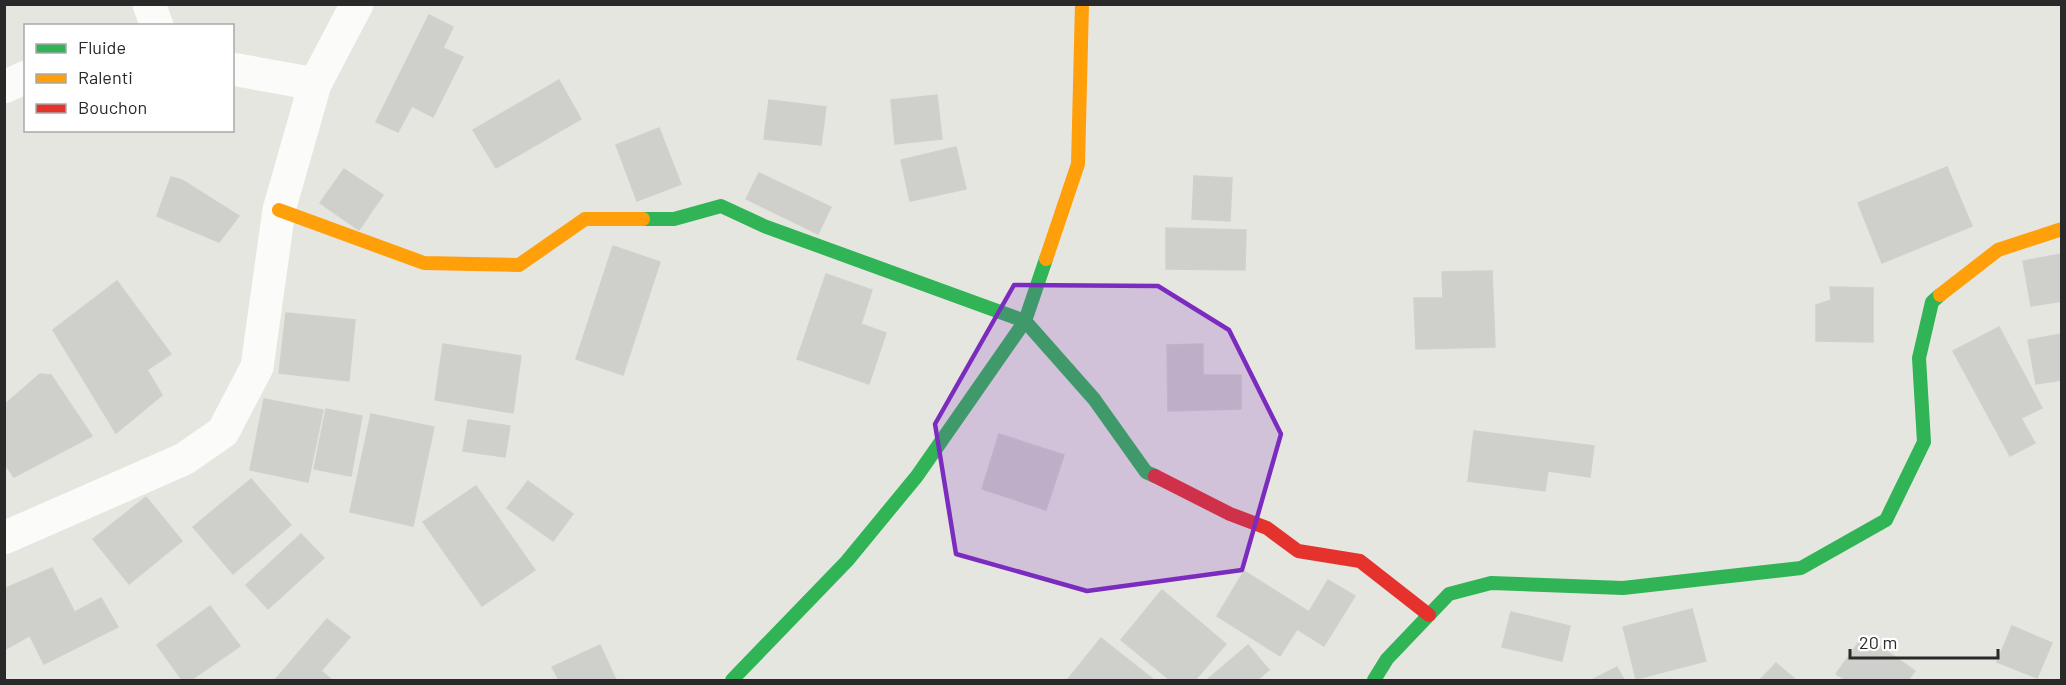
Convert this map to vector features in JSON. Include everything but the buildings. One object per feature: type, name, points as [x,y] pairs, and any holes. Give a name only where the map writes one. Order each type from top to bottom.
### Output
[{"type":"street","points":[[149,4],[156,24]]},
{"type":"street","points":[[4,538],[184,459],[223,432],[257,367],[279,210],[315,84],[357,4]]},
{"type":"street","points":[[732,681],[847,561],[917,476],[1025,321],[1078,164],[1082,4]]},
{"type":"street","points":[[234,69],[315,84]]},
{"type":"street","points":[[4,87],[24,78]]},
{"type":"street","points":[[279,210],[424,263],[519,265],[585,219],[674,219],[721,206],[764,226],[1025,321],[1094,399],[1146,472],[1230,514],[1267,528],[1298,551],[1360,561],[1429,615]]},
{"type":"street","points":[[1374,681],[1387,659],[1449,594],[1491,583],[1623,588],[1801,568],[1886,520],[1924,442],[1919,358],[1932,302],[1998,250],[2061,229]]},
{"type":"highlighted area","points":[[1014,285],[1158,286],[1229,330],[1281,434],[1242,570],[1087,591],[956,554],[935,424]]},
{"type":"traffic: fast","points":[[643,219],[674,219],[721,206],[764,226],[1025,321],[1094,399],[1146,472],[1155,476]]},
{"type":"traffic: fast","points":[[732,680],[847,561],[917,476],[1025,321],[1046,259]]},
{"type":"traffic: fast","points":[[1374,680],[1387,659],[1449,594],[1491,583],[1623,588],[1801,568],[1886,520],[1924,442],[1919,358],[1932,302],[1940,295]]},
{"type":"traffic: slow","points":[[1046,259],[1078,164],[1082,4]]},
{"type":"traffic: slow","points":[[279,210],[424,263],[519,265],[585,219],[643,219]]},
{"type":"traffic: slow","points":[[1940,295],[1998,250],[2062,229]]},
{"type":"traffic: jam","points":[[1155,476],[1230,514],[1267,528],[1298,551],[1360,561],[1429,615]]}]
